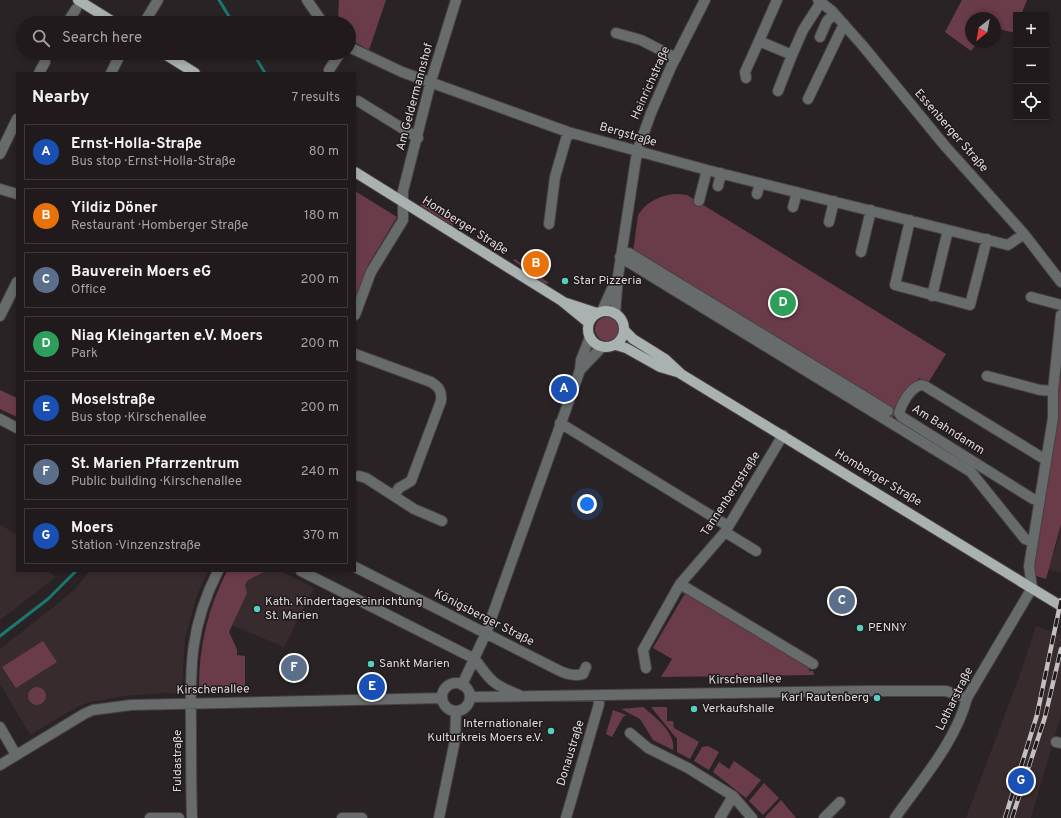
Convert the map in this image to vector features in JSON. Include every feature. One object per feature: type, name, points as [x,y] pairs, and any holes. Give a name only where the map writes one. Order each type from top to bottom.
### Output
[{"type":"main road","points":[[77,4],[101,16]]},
{"type":"main road","points":[[171,60],[183,70]]},
{"type":"main road","name":"Homberger Straße","points":[[356,173],[562,301],[589,323]]},
{"type":"main road","name":"Homberger Straße","points":[[562,301],[600,312]]},
{"type":"main road","points":[[600,312],[616,314],[622,320],[624,330],[623,337],[616,345],[602,347],[595,343],[590,337],[589,323],[600,312]]},
{"type":"main road","name":"Homberger Straße","points":[[624,330],[633,339],[665,358],[681,374]]},
{"type":"main road","name":"Homberger Straße","points":[[616,345],[626,348],[660,367],[681,374],[1061,606]]},
{"type":"street","points":[[148,16],[158,0]]},
{"type":"street","points":[[307,0],[318,16]]},
{"type":"street","name":"Am Geldermannshof","points":[[356,312],[371,272],[403,220],[404,191],[431,81],[456,0]]},
{"type":"street","name":"Heinrichstraße","points":[[616,314],[618,276],[637,152],[651,113],[705,0]]},
{"type":"street","points":[[746,78],[745,72],[777,0]]},
{"type":"street","points":[[778,91],[803,30],[820,1]]},
{"type":"street","name":"Essenberger Straße","points":[[820,1],[844,24],[945,146],[1024,234],[1061,282]]},
{"type":"street","points":[[71,16],[77,4]]},
{"type":"street","points":[[820,37],[827,21],[834,14]]},
{"type":"street","points":[[808,99],[844,24]]},
{"type":"street","points":[[616,33],[641,40],[676,58]]},
{"type":"street","points":[[759,41],[792,55]]},
{"type":"street","name":"Bergstraße","points":[[356,50],[402,72],[431,81],[568,132],[637,152],[1008,245],[1024,234]]},
{"type":"street","points":[[112,72],[118,60]]},
{"type":"street","points":[[329,70],[335,60]]},
{"type":"street","points":[[40,72],[45,62]]},
{"type":"street","points":[[358,101],[418,138]]},
{"type":"street","points":[[0,154],[16,121]]},
{"type":"street","points":[[549,224],[555,177],[568,132]]},
{"type":"street","points":[[699,201],[707,170]]},
{"type":"street","points":[[718,186],[721,174]]},
{"type":"street","points":[[757,194],[760,183]]},
{"type":"street","points":[[0,189],[16,194]]},
{"type":"street","points":[[793,207],[797,192]]},
{"type":"street","points":[[829,222],[834,201]]},
{"type":"street","points":[[861,252],[871,210]]},
{"type":"street","points":[[910,220],[895,285],[932,296],[970,305],[987,239]]},
{"type":"street","points":[[932,296],[948,230]]},
{"type":"street","points":[[621,254],[629,253],[888,411]]},
{"type":"street","points":[[621,254],[971,472],[1025,539],[1033,542]]},
{"type":"street","name":"Heinrichstraße","points":[[600,312],[618,276]]},
{"type":"street","points":[[0,316],[16,284]]},
{"type":"street","points":[[1031,298],[1061,305]]},
{"type":"street","points":[[1032,588],[1029,566],[1053,418],[1053,391],[1061,315]]},
{"type":"street","points":[[462,685],[486,633],[580,370],[581,360],[590,337]]},
{"type":"street","points":[[580,370],[602,347]]},
{"type":"street","points":[[356,354],[431,382],[438,387],[442,393],[441,401],[411,481],[397,492]]},
{"type":"street","points":[[987,376],[1040,390],[1053,391]]},
{"type":"street","name":"Am Bahndamm","points":[[1040,500],[1033,499],[902,417],[899,413],[900,409],[913,388],[921,385],[925,386],[1046,460]]},
{"type":"street","points":[[0,419],[16,427]]},
{"type":"street","points":[[560,423],[726,529],[756,551]]},
{"type":"street","name":"Tannenbergstraße","points":[[646,668],[643,650],[680,584],[726,529],[783,435]]},
{"type":"street","points":[[359,476],[397,492],[414,509],[442,520]]},
{"type":"street","name":"Königsberger Straße","points":[[356,568],[567,674],[583,674],[586,667]]},
{"type":"street","name":"Fuldastraße","points":[[192,818],[190,664],[199,617],[210,587],[218,572]]},
{"type":"street","points":[[303,572],[475,659]]},
{"type":"street","points":[[680,584],[813,664]]},
{"type":"street","name":"Lotharstraße","points":[[895,818],[950,739],[961,718],[967,698],[1032,588]]},
{"type":"street","name":"Kirschenallee","points":[[475,659],[487,676],[495,684],[523,697]]},
{"type":"street","points":[[454,683],[462,685],[468,690],[470,697],[466,706],[456,711],[446,707],[442,698],[443,692],[448,686],[454,683]]},
{"type":"street","name":"Kirschenallee","points":[[470,697],[946,691],[967,698]]},
{"type":"street","name":"Donaustraße","points":[[566,818],[599,704],[598,696]]},
{"type":"street","name":"Kirschenallee","points":[[0,765],[93,710],[131,705],[442,698]]},
{"type":"street","points":[[439,818],[455,740],[456,711]]},
{"type":"street","points":[[0,727],[16,755]]},
{"type":"street","points":[[630,733],[648,748],[688,768],[733,796],[752,818]]},
{"type":"street","points":[[720,818],[733,796]]},
{"type":"street","points":[[824,818],[840,802]]},
{"type":"street","points":[[150,818],[179,818]]},
{"type":"street","points":[[342,818],[362,818]]},
{"type":"shaded area","points":[[339,0],[386,0],[369,50],[356,43],[356,16],[338,16]]},
{"type":"shaded area","points":[[962,0],[1027,0],[1022,12],[1013,12],[1013,32],[1001,30],[1001,12],[965,12],[965,47],[945,32]]},
{"type":"shaded area","points":[[356,192],[397,217],[367,267],[356,297]]},
{"type":"shaded area","points":[[667,195],[687,195],[946,354],[928,383],[919,378],[892,419],[632,260],[638,215],[650,202]]},
{"type":"shaded area","points":[[423,203],[453,222],[453,226],[420,205]]},
{"type":"shaded area","points":[[515,259],[549,283],[545,284],[541,282],[513,260]]},
{"type":"shaded area","points":[[607,317],[615,321],[619,329],[615,337],[607,341],[599,337],[595,329],[599,321]]},
{"type":"shaded area","points":[[1061,372],[1061,524],[1046,579],[1030,574],[1056,426]]},
{"type":"shaded area","points":[[0,390],[16,398],[16,417],[0,409]]},
{"type":"shaded area","points":[[1061,524],[1061,572],[1048,570],[1059,537]]},
{"type":"shaded area","points":[[0,525],[16,533],[16,572],[48,572],[56,577],[0,620]]},
{"type":"shaded area","points":[[89,572],[208,572],[197,595],[185,638],[182,689],[177,694],[160,692],[160,694],[131,695],[90,702],[77,707],[30,735],[0,684],[0,649],[74,590]]},
{"type":"shaded area","points":[[226,572],[264,572],[248,580],[245,585],[247,593],[229,632],[237,649],[237,655],[245,656],[245,691],[203,693],[199,687],[199,672],[203,642],[210,613]]},
{"type":"shaded area","name":"Kath. Kindertageseinrichtung St. Marien","points":[[227,572],[282,572],[314,588],[284,647],[208,615]]},
{"type":"shaded area","points":[[687,590],[809,665],[809,671],[813,671],[814,675],[661,677],[672,659],[653,648]]},
{"type":"shaded area","points":[[1036,626],[1061,635],[1061,715],[1031,818],[966,818],[1018,680]]},
{"type":"shaded area","points":[[43,641],[57,662],[16,688],[2,667]]},
{"type":"shaded area","points":[[37,687],[43,690],[46,696],[43,702],[37,705],[31,702],[28,696],[31,690]]},
{"type":"shaded area","points":[[643,707],[664,726],[671,738],[673,750],[653,740],[640,719],[621,709]]},
{"type":"shaded area","points":[[651,707],[667,707],[667,721],[673,721],[674,728],[699,742],[690,759],[677,752],[677,739]]},
{"type":"shaded area","points":[[613,710],[626,715],[623,717],[612,737],[606,734]]},
{"type":"shaded area","points":[[708,746],[719,752],[709,770],[694,761],[702,747]]},
{"type":"shaded area","points":[[734,761],[761,780],[746,798],[713,772],[719,762],[729,769]]},
{"type":"shaded area","points":[[764,783],[779,798],[763,815],[749,801]]},
{"type":"shaded area","points":[[781,800],[796,818],[766,818],[765,817]]},
{"type":"waterway","points":[[219,0],[229,16]]},
{"type":"waterway","points":[[257,60],[264,72]]},
{"type":"waterway","points":[[0,636],[48,599],[75,572]]},
{"type":"railway","points":[[1005,818],[1037,715],[1061,600]]},
{"type":"railway","points":[[1012,818],[1045,717],[1061,649]]},
{"type":"place","name":"Yildiz Döner","points":[[536,264]]},
{"type":"place","name":"Star Pizzeria","points":[[565,281]]},
{"type":"place","name":"Niag Kleingarten e.V. Moers","points":[[783,303]]},
{"type":"place","name":"Ernst-Holla-Straße","points":[[564,389]]},
{"type":"place","name":"Bauverein Moers eG","points":[[842,601]]},
{"type":"place","name":"Kath. Kindertageseinrichtung St. Marien","points":[[257,609]]},
{"type":"place","name":"PENNY","points":[[860,628]]},
{"type":"place","name":"Sankt Marien","points":[[371,664]]},
{"type":"place","name":"St. Marien Pfarrzentrum","points":[[294,668]]},
{"type":"place","name":"Moselstraße","points":[[372,687]]},
{"type":"place","name":"Karl Rautenberg","points":[[877,698]]},
{"type":"place","name":"Verkaufshalle","points":[[694,709]]},
{"type":"place","name":"Internationaler Kulturkreis Moers e.V.","points":[[551,731]]},
{"type":"place","name":"Moers","points":[[1021,781]]}]
